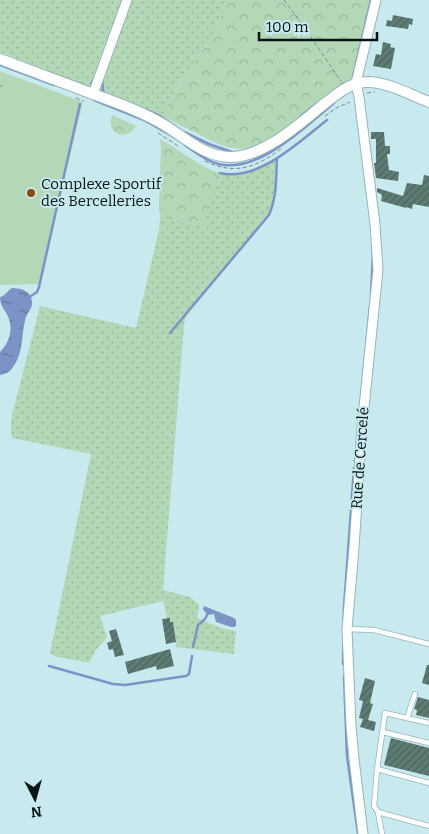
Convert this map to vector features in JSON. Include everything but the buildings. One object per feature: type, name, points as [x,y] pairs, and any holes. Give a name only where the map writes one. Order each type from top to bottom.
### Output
[{"type":"street","points":[[91,98],[128,0]]},
{"type":"street","points":[[356,83],[376,0]]},
{"type":"street","points":[[0,59],[91,98],[146,115],[206,152],[218,156],[231,157],[249,154],[264,148],[279,139],[346,88],[356,83],[372,82],[385,85],[429,102]]},
{"type":"street","name":"Rue de Cercelé","points":[[356,83],[360,98],[375,224],[378,270],[362,427],[347,629],[352,734],[363,834]]},
{"type":"lane","points":[[347,629],[374,630],[429,644]]},
{"type":"lane","points":[[408,718],[415,694]]},
{"type":"lane","points":[[376,834],[382,834],[378,812],[374,806],[385,713],[429,723]]},
{"type":"lane","points":[[383,732],[429,744]]},
{"type":"lane","points":[[377,769],[429,782]]},
{"type":"lane","points":[[378,812],[429,826]]},
{"type":"path","points":[[284,0],[346,88]]},
{"type":"path","points":[[74,97],[91,98]]},
{"type":"path","points":[[323,117],[338,107],[355,100]]},
{"type":"path","points":[[153,129],[179,146]]},
{"type":"path","points":[[199,158],[223,169],[235,169],[257,164],[286,146]]},
{"type":"green space","points":[[0,0],[229,0],[211,38],[180,82],[162,116],[0,52]]},
{"type":"green space","points":[[229,0],[376,0],[358,77],[347,82],[299,120],[263,142],[241,149],[230,148],[216,143],[162,116],[180,82],[211,38]]},
{"type":"green space","name":"Complexe Sportif des Bercelleries","points":[[0,71],[83,102],[39,284],[0,285]]},
{"type":"green space","points":[[112,115],[136,126],[131,132],[118,134],[111,126]]},
{"type":"green space","points":[[160,139],[201,165],[216,172],[212,199],[204,226],[160,217]]},
{"type":"green space","points":[[277,158],[275,194],[269,215],[189,311],[184,326],[163,590],[190,597],[199,605],[197,618],[221,628],[236,631],[234,654],[176,647],[173,622],[170,622],[170,618],[167,618],[163,601],[100,616],[107,637],[96,650],[89,663],[54,656],[50,653],[91,454],[12,438],[12,415],[40,306],[136,328],[159,230],[160,217],[185,223],[215,184],[216,172],[240,173],[263,166]]},
{"type":"water","points":[[12,288],[28,293],[32,304],[24,323],[21,349],[17,361],[12,369],[0,375],[0,352],[8,341],[11,328],[0,297]]},
{"type":"water","points":[[204,606],[234,618],[236,626],[231,627],[216,622],[214,614],[207,615],[203,609]]},
{"type":"waterway","points":[[353,77],[371,0]]},
{"type":"waterway","points":[[0,65],[54,85]]},
{"type":"waterway","points":[[91,84],[95,77]]},
{"type":"waterway","points":[[102,79],[103,91],[106,95]]},
{"type":"waterway","points":[[94,100],[144,120],[174,137]]},
{"type":"waterway","points":[[185,145],[214,163],[233,165],[249,162],[265,155],[296,135],[334,103]]},
{"type":"waterway","points":[[28,298],[37,292],[39,287],[80,104]]},
{"type":"waterway","points":[[301,116],[315,105]]},
{"type":"waterway","points":[[144,109],[160,116],[175,126]]},
{"type":"waterway","points":[[220,173],[249,172],[263,166],[291,149],[327,120]]},
{"type":"waterway","points":[[184,132],[232,152]]},
{"type":"waterway","points":[[170,333],[269,215],[275,194],[277,158]]},
{"type":"waterway","points":[[371,298],[373,252]]},
{"type":"waterway","points":[[355,461],[370,306]]},
{"type":"waterway","points":[[343,664],[344,607],[354,468]]},
{"type":"waterway","points":[[193,647],[198,625],[207,615]]},
{"type":"waterway","points":[[49,666],[113,684],[125,685],[186,676],[189,674],[192,656]]},
{"type":"waterway","points":[[344,676],[347,756],[358,834]]},
{"type":"place","name":"Complexe Sportif des Bercelleries","points":[[31,193]]}]
